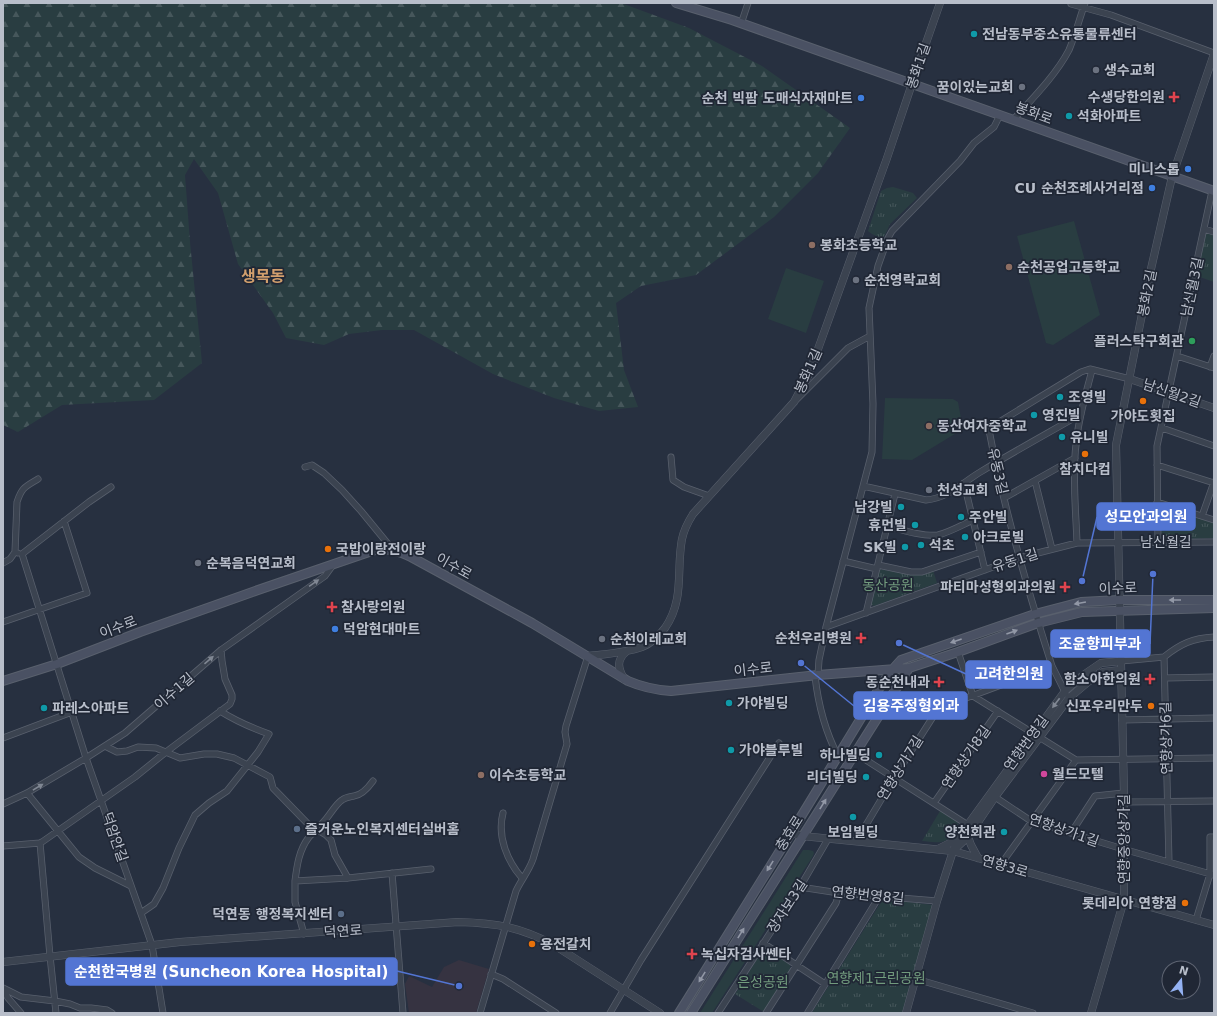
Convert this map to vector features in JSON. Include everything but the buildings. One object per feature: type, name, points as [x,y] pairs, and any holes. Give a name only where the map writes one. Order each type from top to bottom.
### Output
[{"type":"main road","name":"봉화로","points":[[676,3],[732,20]]},
{"type":"main road","name":"봉화로","points":[[689,3],[741,24],[1213,191]]},
{"type":"main road","name":"이수로","points":[[3,681],[57,664],[147,630],[335,563],[383,548],[393,550],[418,560],[532,623],[625,679],[660,691],[909,668],[1038,623],[1082,612],[1214,608]]},
{"type":"main road","name":"이수로","points":[[892,670],[901,660],[1035,614],[1082,602],[1119,600],[1214,600]]},
{"type":"main road","name":"충효로","points":[[691,1013],[909,668]]},
{"type":"main road","name":"충효로","points":[[679,1013],[880,687],[892,670]]},
{"type":"main road","points":[[872,671],[879,675],[880,687]]},
{"type":"street","points":[[741,24],[748,3]]},
{"type":"street","name":"봉화1길","points":[[588,656],[627,651],[652,642],[661,634],[672,616],[677,600],[682,539],[687,523],[693,514],[794,402],[810,374],[887,158],[940,3]]},
{"type":"street","points":[[1071,4],[1085,5],[1214,53]]},
{"type":"street","points":[[1013,120],[1044,85],[1069,50],[1085,5]]},
{"type":"street","name":"봉화2길","points":[[1121,661],[1116,445],[1172,177],[1214,53]]},
{"type":"street","points":[[838,756],[832,745],[817,694],[816,676],[826,627],[872,452],[873,404],[869,308],[872,292],[883,251],[892,231],[960,161],[974,143],[994,127],[1000,115]]},
{"type":"street","name":"남신월3길","points":[[1158,542],[1157,446],[1213,191]]},
{"type":"street","points":[[1204,229],[1214,232]]},
{"type":"street","points":[[794,402],[848,348],[870,336]]},
{"type":"street","points":[[1177,356],[1212,367],[1214,356]]},
{"type":"street","name":"유동3길","points":[[1052,666],[1018,558],[995,463],[989,430],[991,426],[1081,372],[1090,369],[1092,370]]},
{"type":"street","points":[[1077,543],[1076,445],[1081,414],[1092,370],[1130,379]]},
{"type":"street","name":"남신월2길","points":[[1130,379],[1214,408]]},
{"type":"street","points":[[863,486],[926,500],[935,499],[952,492],[980,472],[1081,414]]},
{"type":"street","points":[[1162,428],[1214,446]]},
{"type":"street","points":[[671,457],[673,480],[684,487],[709,496]]},
{"type":"street","points":[[1004,498],[1075,458]]},
{"type":"street","points":[[1157,465],[1214,483],[1202,516]]},
{"type":"street","points":[[305,467],[312,466],[324,473],[361,511],[393,550]]},
{"type":"street","points":[[3,563],[10,559],[14,552],[17,502],[20,492],[24,487],[38,479]]},
{"type":"street","points":[[1035,481],[1052,549]]},
{"type":"street","points":[[964,483],[986,570]]},
{"type":"street","points":[[14,552],[22,554],[111,487]]},
{"type":"street","points":[[866,613],[895,494]]},
{"type":"street","points":[[1157,502],[1214,520]]},
{"type":"street","points":[[888,526],[927,535],[937,535],[950,531],[973,520]]},
{"type":"street","points":[[3,622],[88,593],[64,521]]},
{"type":"street","name":"남신월길","points":[[1118,543],[1214,542]]},
{"type":"street","name":"유동1길","points":[[826,627],[1018,558],[1077,543],[1118,543]]},
{"type":"street","points":[[843,561],[911,572],[922,572],[981,552]]},
{"type":"street","name":"덕암안길","points":[[22,554],[86,758],[152,946],[163,1013]]},
{"type":"street","name":"이수1길","points":[[3,804],[27,793],[125,733],[221,650],[325,576],[335,563]]},
{"type":"street","points":[[1121,661],[1164,657],[1188,642],[1200,638],[1214,637]]},
{"type":"street","points":[[3,846],[40,843],[58,832],[135,777],[230,704],[232,695],[225,679],[221,650]]},
{"type":"street","points":[[625,679],[620,670],[619,663],[622,656],[627,651]]},
{"type":"street","points":[[958,652],[973,696]]},
{"type":"street","points":[[480,1013],[516,891],[533,859],[567,744],[565,732],[566,726],[588,656]]},
{"type":"street","name":"연향상가6길","points":[[1164,657],[1169,862]]},
{"type":"street","name":"연향중앙상가길","points":[[1092,1013],[1124,900],[1124,793],[1121,661]]},
{"type":"street","name":"연향번영길","points":[[906,1013],[937,901],[953,851],[1037,735],[1065,691],[1082,676],[1101,663],[1121,661]]},
{"type":"street","points":[[1052,666],[1070,698]]},
{"type":"street","name":"연향상가7길","points":[[857,841],[894,778],[936,712],[942,707],[1052,666]]},
{"type":"street","name":"연향번영길","points":[[1037,735],[1070,698],[1088,682],[1103,672],[1121,670]]},
{"type":"street","points":[[1165,678],[1214,677]]},
{"type":"street","name":"연향상가8길","points":[[973,696],[1076,760]]},
{"type":"street","points":[[141,913],[154,904],[163,888],[179,848],[195,815],[227,791],[258,752],[269,734],[249,727],[220,711]]},
{"type":"street","name":"연향상가8길","points":[[934,803],[998,711]]},
{"type":"street","points":[[3,738],[72,712]]},
{"type":"street","points":[[1122,720],[1214,718]]},
{"type":"street","points":[[610,1013],[654,940],[779,743]]},
{"type":"street","points":[[105,746],[117,752],[127,751],[138,747],[156,748],[180,758],[204,754],[217,754],[234,758],[247,765],[270,778],[273,788],[309,825],[326,835],[331,840],[335,855],[348,878]]},
{"type":"street","name":"연향상가8길","points":[[855,753],[970,826]]},
{"type":"street","points":[[1002,865],[1031,821],[1076,760],[1214,758]]},
{"type":"street","points":[[304,934],[294,902],[298,861],[304,844],[342,800],[347,797],[360,794],[369,787],[372,781]]},
{"type":"street","points":[[27,793],[79,857],[95,868],[131,886]]},
{"type":"street","points":[[1071,833],[1095,796],[1124,793]]},
{"type":"street","name":"연향상가1길","points":[[993,795],[1031,821],[1212,874]]},
{"type":"street","points":[[1124,802],[1214,800]]},
{"type":"street","points":[[503,812],[501,831],[502,841],[510,861],[522,878]]},
{"type":"street","name":"연향3로","points":[[791,833],[802,836],[828,839],[953,851],[1214,925]]},
{"type":"street","points":[[938,849],[965,835],[978,858]]},
{"type":"street","points":[[1196,920],[1212,874],[1210,837],[1214,837]]},
{"type":"street","name":"장자보3길","points":[[718,1013],[800,887],[828,839]]},
{"type":"street","points":[[40,843],[56,1013]]},
{"type":"street","points":[[295,881],[348,878],[431,869]]},
{"type":"street","points":[[392,873],[403,1013]]},
{"type":"street","name":"연향번영8길","points":[[800,887],[840,893],[937,901]]},
{"type":"street","points":[[766,1013],[836,903],[840,893]]},
{"type":"street","points":[[809,1013],[825,984],[880,897]]},
{"type":"street","name":"덕연로","points":[[3,962],[180,942],[458,922],[478,922],[506,926],[532,934],[554,945],[660,1013]]},
{"type":"street","points":[[763,943],[825,984]]},
{"type":"street","points":[[491,974],[503,978],[556,1013]]},
{"type":"street","points":[[916,979],[1033,1013]]},
{"type":"street","points":[[3,989],[21,997],[55,1001],[80,1008],[107,1010],[112,1013]]},
{"type":"street","points":[[3,989],[11,1002],[21,1013]]},
{"type":"shaded area","points":[[459,960],[489,969],[476,1013],[409,1013],[405,984],[409,976],[432,987],[444,967]]},
{"type":"green space","points":[[3,3],[621,3],[689,28],[762,66],[850,128],[818,173],[774,217],[696,275],[641,286],[616,303],[624,370],[638,407],[599,411],[554,398],[493,374],[414,330],[382,330],[349,334],[324,345],[286,338],[273,313],[238,264],[218,193],[194,159],[185,175],[202,363],[154,400],[62,405],[18,432],[3,425]]},
{"type":"green space","points":[[893,187],[913,193],[917,198],[890,224],[883,239],[868,231],[881,191]]},
{"type":"green space","points":[[1074,221],[1100,315],[1053,345],[1046,343],[1017,236]]},
{"type":"green space","points":[[1206,232],[1214,234],[1214,282],[1197,276]]},
{"type":"green space","points":[[786,268],[824,281],[806,333],[768,319]]},
{"type":"green space","points":[[885,398],[953,399],[958,402],[963,429],[912,460],[882,459]]},
{"type":"green space","points":[[1161,506],[1214,523],[1214,538],[1160,540]]},
{"type":"green space","name":"동산공원","points":[[878,569],[913,574],[933,570],[937,583],[874,606],[869,604]]},
{"type":"green space","points":[[940,811],[955,819],[958,824],[957,830],[950,838],[943,842],[922,841]]},
{"type":"green space","points":[[803,850],[813,851],[813,856],[712,1013],[700,1013]]},
{"type":"green space","name":"연향제1근린공원","points":[[883,899],[933,905],[903,1013],[813,1013],[813,1011]]},
{"type":"green space","name":"은성공원","points":[[769,949],[790,963],[790,971],[764,1012],[735,994],[761,953]]},
{"type":"place","name":"전남동부중소유통물류센터","points":[[974,34]]},
{"type":"place","name":"생수교회","points":[[1096,70]]},
{"type":"place","name":"꿈이있는교회","points":[[1022,87]]},
{"type":"place","name":"수생당한의원","points":[[1174,97]]},
{"type":"place","name":"순천 빅팜 도매식자재마트","points":[[861,98]]},
{"type":"place","name":"석화아파트","points":[[1069,116]]},
{"type":"place","name":"미니스톱","points":[[1188,169]]},
{"type":"place","name":"CU 순천조례사거리점","points":[[1152,188]]},
{"type":"place","name":"봉화초등학교","points":[[812,245]]},
{"type":"place","name":"순천공업고등학교","points":[[1009,267]]},
{"type":"place","name":"순천영락교회","points":[[856,280]]},
{"type":"place","name":"플러스탁구회관","points":[[1192,341]]},
{"type":"place","name":"조영빌","points":[[1060,397]]},
{"type":"place","name":"가야도횟집","points":[[1143,401]]},
{"type":"place","name":"영진빌","points":[[1034,415]]},
{"type":"place","name":"동산여자중학교","points":[[929,426]]},
{"type":"place","name":"유니빌","points":[[1062,437]]},
{"type":"place","name":"참치다컴","points":[[1085,454]]},
{"type":"place","name":"천성교회","points":[[929,490]]},
{"type":"place","name":"남강빌","points":[[901,507]]},
{"type":"place","name":"주안빌","points":[[961,517]]},
{"type":"place","name":"휴먼빌","points":[[915,525]]},
{"type":"place","name":"아크로빌","points":[[965,537]]},
{"type":"place","name":"석초","points":[[921,545]]},
{"type":"place","name":"SK빌","points":[[905,547]]},
{"type":"place","name":"국밥이랑전이랑","points":[[328,549]]},
{"type":"place","name":"순복음덕연교회","points":[[198,563]]},
{"type":"place","name":"조윤향피부과","points":[[1153,574]]},
{"type":"place","name":"성모안과의원","points":[[1082,581]]},
{"type":"place","name":"파티마성형외과의원","points":[[1065,587]]},
{"type":"place","name":"참사랑의원","points":[[332,607]]},
{"type":"place","name":"덕암현대마트","points":[[335,629]]},
{"type":"place","name":"순천우리병원","points":[[861,638]]},
{"type":"place","name":"순천이레교회","points":[[602,639]]},
{"type":"place","name":"고려한의원","points":[[899,643]]},
{"type":"place","name":"김용주정형외과","points":[[801,663]]},
{"type":"place","name":"함소아한의원","points":[[1150,679]]},
{"type":"place","name":"동순천내과","points":[[939,682]]},
{"type":"place","name":"가야빌딩","points":[[729,703]]},
{"type":"place","name":"신포우리만두","points":[[1151,706]]},
{"type":"place","name":"파레스아파트","points":[[44,708]]},
{"type":"place","name":"가야블루빌","points":[[731,750]]},
{"type":"place","name":"하나빌딩","points":[[879,755]]},
{"type":"place","name":"월드모텔","points":[[1044,774]]},
{"type":"place","name":"이수초등학교","points":[[481,775]]},
{"type":"place","name":"리더빌딩","points":[[866,777]]},
{"type":"place","name":"보임빌딩","points":[[853,817]]},
{"type":"place","name":"즐거운노인복지센터실버홈","points":[[297,829]]},
{"type":"place","name":"양천회관","points":[[1004,832]]},
{"type":"place","name":"롯데리아 연향점","points":[[1185,903]]},
{"type":"place","name":"덕연동 행정복지센터","points":[[341,914]]},
{"type":"place","name":"용전갈치","points":[[532,944]]},
{"type":"place","name":"녹십자검사쎈타","points":[[692,954]]},
{"type":"place","name":"순천한국병원 (Suncheon Korea Hospital)","points":[[459,986]]},
{"type":"district","name":"생목동","points":[[263,276]]}]
